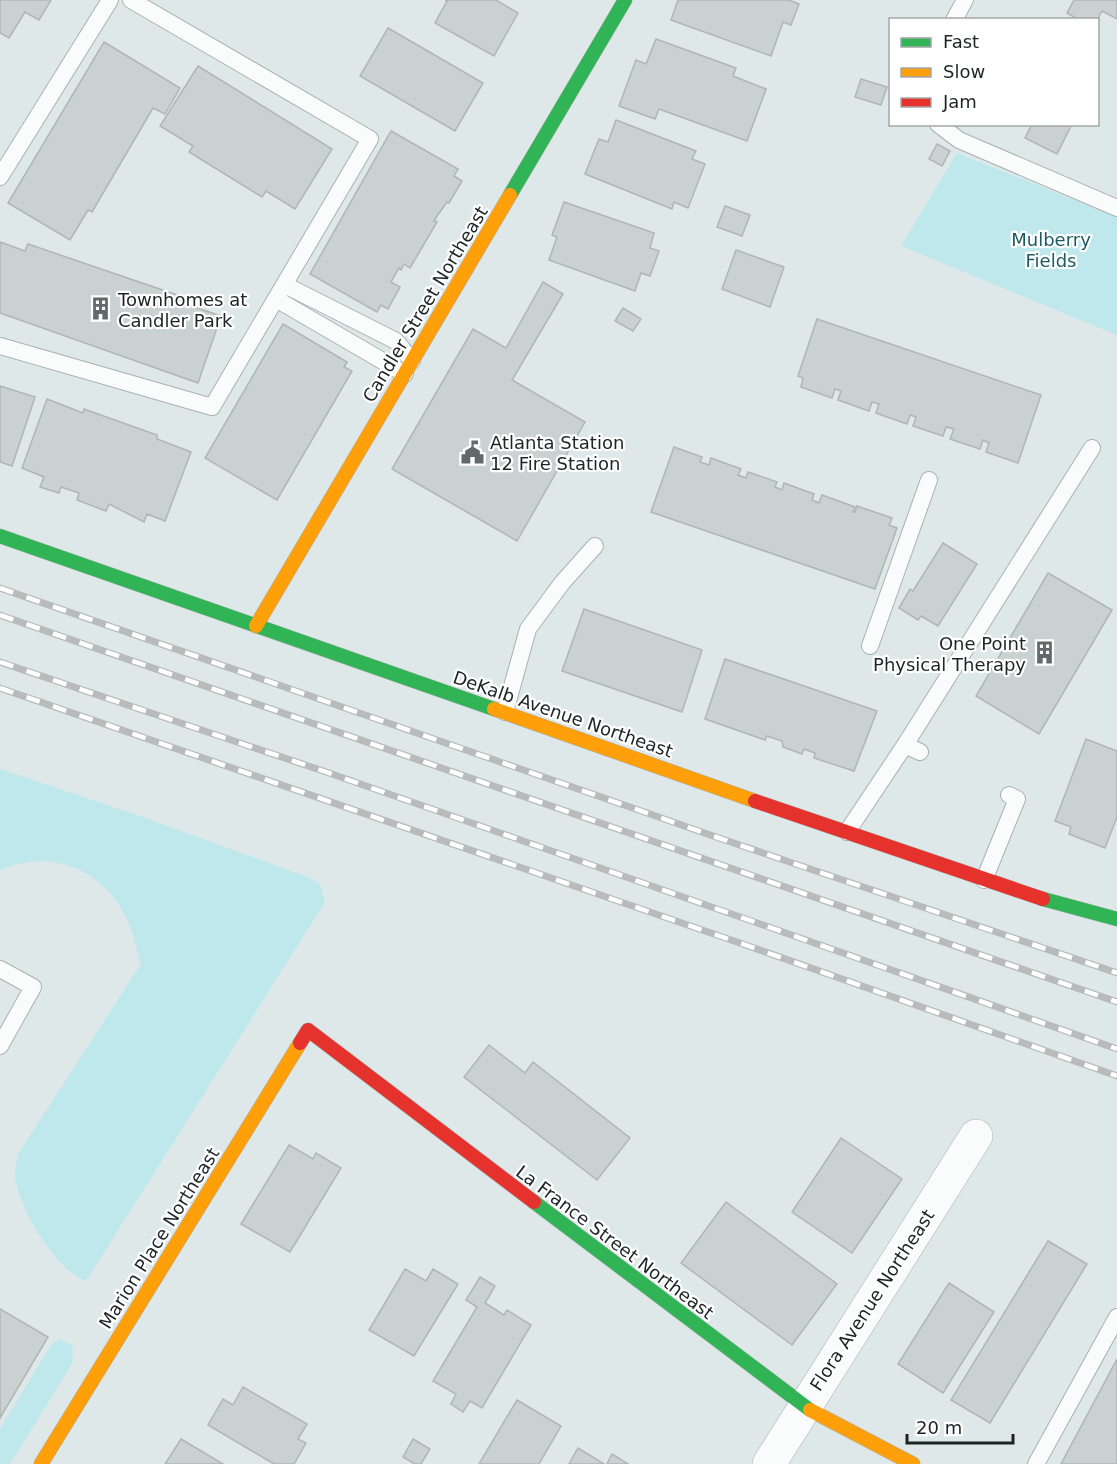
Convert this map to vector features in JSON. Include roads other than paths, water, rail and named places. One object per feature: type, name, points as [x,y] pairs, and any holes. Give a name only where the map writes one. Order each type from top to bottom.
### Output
[{"type":"street","name":"Candler Street Northeast","points":[[256,626],[625,0]]},
{"type":"street","name":"DeKalb Avenue Northeast","points":[[0,536],[984,880],[1117,919]]},
{"type":"street","name":"La France Street Northeast","points":[[308,1030],[803,1407],[913,1464]]},
{"type":"street","name":"Marion Place Northeast","points":[[41,1464],[308,1030]]},
{"type":"street","name":"Flora Avenue Northeast","points":[[769,1464],[976,1136]]},
{"type":"lane","points":[[0,177],[110,0]]},
{"type":"lane","points":[[0,346],[212,406],[370,139],[131,0]]},
{"type":"lane","points":[[955,18],[965,0]]},
{"type":"lane","points":[[942,126],[959,140],[1117,208]]},
{"type":"lane","points":[[285,285],[396,341],[408,367]]},
{"type":"lane","points":[[276,299],[408,367]]},
{"type":"lane","points":[[847,832],[913,749],[1092,448]]},
{"type":"lane","points":[[870,646],[929,480]]},
{"type":"lane","points":[[505,712],[528,629],[562,583],[595,546]]},
{"type":"lane","points":[[984,880],[1017,799],[1009,795]]},
{"type":"lane","points":[[0,969],[33,987],[0,1046]]},
{"type":"lane","points":[[1036,1464],[1117,1317]]},
{"type":"railway","points":[[0,588],[716,837],[1117,973]]},
{"type":"railway","points":[[0,615],[1117,1002]]},
{"type":"railway","points":[[0,662],[332,774],[1117,1049]]},
{"type":"railway","points":[[0,688],[737,942],[1117,1076]]},
{"type":"place","name":"Townhomes at Candler Park","points":[[100,309]]},
{"type":"place","name":"Atlanta Station 12 Fire Station","points":[[472,452]]},
{"type":"place","name":"One Point Physical Therapy","points":[[1044,653]]},
{"type":"park label","name":"Mulberry Fields","points":[[1051,249]]}]
